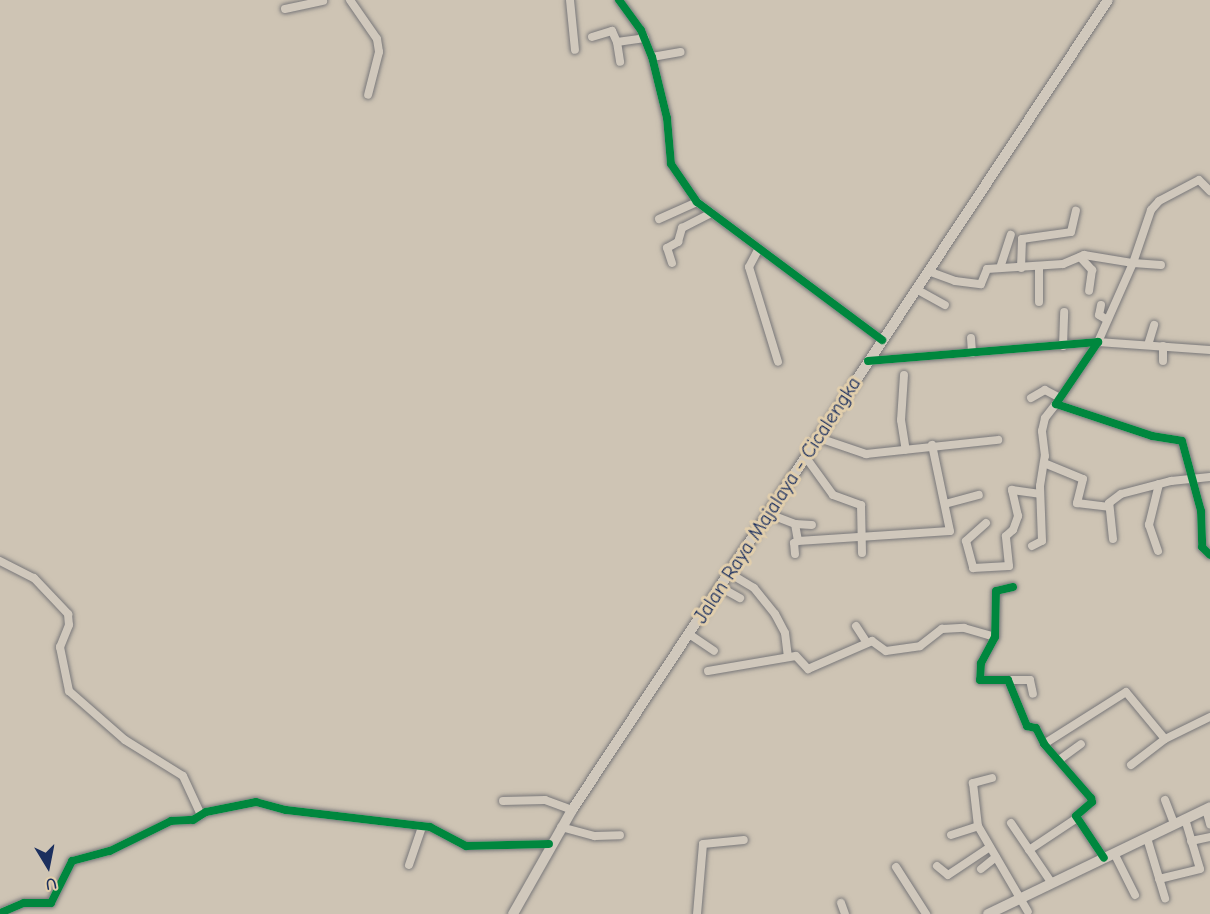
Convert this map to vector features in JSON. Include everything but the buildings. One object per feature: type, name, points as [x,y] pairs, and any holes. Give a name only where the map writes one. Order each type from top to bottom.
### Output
[{"type":"main road","name":"Jalan Raya Majalaya - Cicalengka","points":[[513,914],[549,844],[807,459],[868,361],[1108,0]]},
{"type":"main road","points":[[988,914],[1208,808]]},
{"type":"street","points":[[285,9],[325,0]]},
{"type":"street","points":[[350,0],[377,39],[379,52],[368,95]]},
{"type":"street","points":[[570,0],[575,50]]},
{"type":"street","points":[[619,0],[645,38],[652,57],[667,118],[669,160],[698,202],[758,250],[882,340]]},
{"type":"street","points":[[592,37],[613,31],[620,62]]},
{"type":"street","points":[[617,42],[645,38]]},
{"type":"street","points":[[652,57],[681,52]]},
{"type":"street","points":[[1032,546],[1042,541],[1040,494],[1044,464],[1042,431],[1045,418],[1098,342],[1106,319],[1133,263],[1143,225],[1156,204],[1199,180],[1210,191]]},
{"type":"street","points":[[659,219],[698,202]]},
{"type":"street","points":[[1021,267],[1022,240],[1071,232],[1076,212]]},
{"type":"street","points":[[672,263],[666,250],[680,240],[682,228],[711,213]]},
{"type":"street","points":[[1000,268],[1011,235]]},
{"type":"street","points":[[758,250],[749,267],[778,362]]},
{"type":"street","points":[[928,271],[955,281],[981,284],[987,269],[1039,267],[1084,255],[1161,265]]},
{"type":"street","points":[[1080,257],[1092,270],[1089,291]]},
{"type":"street","points":[[1039,267],[1039,302]]},
{"type":"street","points":[[916,289],[945,305]]},
{"type":"street","points":[[1101,305],[1099,315],[1106,319]]},
{"type":"street","points":[[1063,346],[1064,312]]},
{"type":"street","points":[[1148,345],[1154,325]]},
{"type":"street","points":[[971,338],[972,353]]},
{"type":"street","points":[[868,361],[1098,342],[1210,350]]},
{"type":"street","points":[[1163,346],[1163,361]]},
{"type":"street","points":[[904,375],[901,422],[906,433],[906,450]]},
{"type":"street","points":[[1031,398],[1045,390],[1058,401],[1152,436],[1182,441],[1201,511],[1202,547],[1210,555]]},
{"type":"street","points":[[819,438],[866,454],[932,445],[998,440]]},
{"type":"street","points":[[795,554],[794,543],[798,541],[950,531],[932,445]]},
{"type":"street","points":[[807,459],[833,495],[861,505],[862,553]]},
{"type":"street","points":[[1044,464],[1083,479],[1077,503],[1108,507]]},
{"type":"street","points":[[1108,507],[1121,494],[1192,477],[1210,477]]},
{"type":"street","points":[[1158,551],[1149,523],[1159,484]]},
{"type":"street","points":[[986,523],[966,541],[972,568],[1009,566],[1006,536],[1013,530],[1018,516],[1012,490],[1040,494]]},
{"type":"street","points":[[945,504],[979,495]]},
{"type":"street","points":[[1108,507],[1113,539]]},
{"type":"street","points":[[1201,511],[1210,512]]},
{"type":"street","points":[[769,514],[795,524],[812,525]]},
{"type":"street","points":[[795,524],[798,541]]},
{"type":"street","points":[[0,561],[34,578],[64,607],[69,625],[60,648],[69,691],[125,740],[183,776],[201,815]]},
{"type":"street","points":[[729,573],[754,588],[775,614],[786,633],[788,656]]},
{"type":"street","points":[[720,587],[740,598]]},
{"type":"street","points":[[1013,587],[996,591],[995,637],[981,663],[980,680],[1030,680],[1034,694]]},
{"type":"street","points":[[856,626],[867,643]]},
{"type":"street","points":[[708,671],[788,656],[799,657],[806,669],[867,643],[876,642],[886,651],[916,647],[928,642],[937,630],[960,628],[995,637]]},
{"type":"street","points":[[689,634],[714,651]]},
{"type":"street","points":[[1008,680],[1026,724],[1036,728],[1044,744],[1092,799],[1077,818],[1029,850]]},
{"type":"street","points":[[1044,744],[1126,692],[1165,739]]},
{"type":"street","points":[[1131,765],[1165,739],[1210,717]]},
{"type":"street","points":[[1059,760],[1081,744]]},
{"type":"street","points":[[992,778],[973,783],[978,826],[1028,912]]},
{"type":"street","points":[[503,801],[545,800],[572,810]]},
{"type":"street","points":[[1165,800],[1191,841],[1199,866]]},
{"type":"street","points":[[0,913],[24,903],[51,903],[72,861],[110,851],[171,820],[193,820],[201,815],[256,802],[286,810],[422,827],[466,846],[549,844]]},
{"type":"street","points":[[1208,808],[1210,824]]},
{"type":"street","points":[[1077,818],[1109,856],[1135,895]]},
{"type":"street","points":[[1011,823],[1051,882]]},
{"type":"street","points":[[951,835],[978,826]]},
{"type":"street","points":[[409,865],[422,827]]},
{"type":"street","points":[[561,827],[595,836],[620,835]]},
{"type":"street","points":[[1191,841],[1210,837]]},
{"type":"street","points":[[1147,838],[1165,898]]},
{"type":"street","points":[[697,914],[703,844],[744,840]]},
{"type":"street","points":[[937,866],[948,875],[990,846]]},
{"type":"street","points":[[981,869],[996,857]]},
{"type":"street","points":[[1159,879],[1210,863]]},
{"type":"street","points":[[896,867],[926,914]]},
{"type":"street","points":[[841,903],[844,914]]},
{"type":"cycle path","points":[[619,0],[641,30],[652,57],[667,118],[671,164],[697,202],[882,340]]},
{"type":"cycle path","points":[[868,361],[1098,342],[1056,404],[1152,436],[1182,441],[1201,511],[1202,547],[1210,555]]},
{"type":"cycle path","points":[[1013,587],[996,591],[995,637],[981,663],[980,680],[1008,680],[1027,726],[1036,728],[1044,744],[1091,798],[1092,802],[1076,816],[1104,858]]},
{"type":"cycle path","points":[[0,913],[24,903],[51,903],[72,861],[110,851],[171,821],[193,820],[206,812],[256,802],[286,810],[430,827],[466,846],[549,844]]}]
